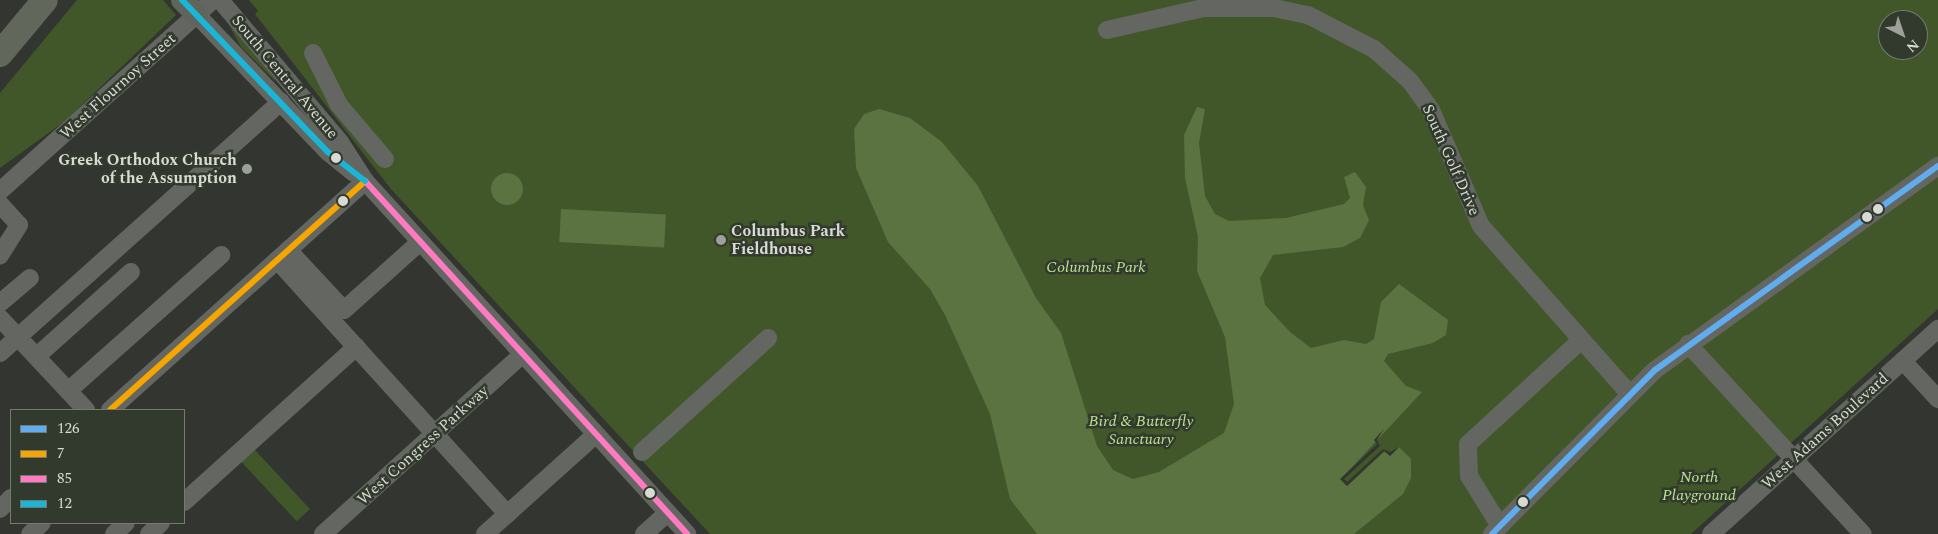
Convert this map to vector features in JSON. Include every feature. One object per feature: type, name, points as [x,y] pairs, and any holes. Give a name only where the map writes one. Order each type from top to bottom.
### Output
[{"type":"highway","points":[[0,54],[45,0]]},
{"type":"street","name":"South Central Avenue","points":[[220,0],[340,142],[365,181],[687,534]]},
{"type":"street","name":"South Central Avenue","points":[[197,5],[281,102],[328,152],[365,181]]},
{"type":"street","name":"West Flournoy Street","points":[[0,191],[197,5]]},
{"type":"street","name":"South Golf Drive","points":[[1107,30],[1203,8],[1274,8],[1308,15],[1374,49],[1410,81],[1431,110],[1480,226],[1629,393]]},
{"type":"street","points":[[313,54],[339,105],[384,159]]},
{"type":"street","points":[[0,353],[281,102]]},
{"type":"street","points":[[1581,340],[1468,444],[1469,476],[1496,530],[1629,393],[1688,344],[1938,166]]},
{"type":"street","points":[[111,409],[365,181]]},
{"type":"street","points":[[0,204],[19,225],[0,256]]},
{"type":"street","points":[[282,255],[344,310],[420,242]]},
{"type":"street","points":[[68,391],[221,255]]},
{"type":"street","points":[[282,255],[356,347],[507,514]]},
{"type":"street","points":[[37,356],[131,272]]},
{"type":"street","points":[[0,303],[30,278]]},
{"type":"street","points":[[0,318],[85,409]]},
{"type":"street","name":"West Adams Boulevard","points":[[1712,534],[1938,329]]},
{"type":"street","points":[[642,452],[768,338]]},
{"type":"street","points":[[1688,344],[1863,534]]},
{"type":"street","points":[[185,501],[356,347]]},
{"type":"street","name":"West Congress Parkway","points":[[324,534],[522,355]]},
{"type":"street","points":[[1903,361],[1938,399]]},
{"type":"street","points":[[485,534],[595,434]]},
{"type":"street","points":[[0,508],[10,499]]},
{"type":"street","points":[[644,534],[667,513]]},
{"type":"street","points":[[30,534],[41,524]]},
{"type":"street","points":[[114,534],[125,524]]},
{"type":"street","points":[[149,534],[160,524]]},
{"type":"green space","points":[[77,0],[163,0],[176,15],[65,121],[0,168],[0,93]]},
{"type":"green space","name":"Columbus Park","points":[[249,0],[1938,0],[1938,309],[1691,534],[710,534],[391,189],[255,14],[258,11]]},
{"type":"green space","points":[[228,23],[275,79],[274,80],[241,47]]},
{"type":"green space","points":[[254,449],[310,509],[297,521],[241,461]]},
{"type":"shaded area","points":[[1197,107],[1205,109],[1199,143],[1205,196],[1215,214],[1229,221],[1286,218],[1344,204],[1350,198],[1344,177],[1355,172],[1366,187],[1363,205],[1369,220],[1360,238],[1343,247],[1273,255],[1260,278],[1265,305],[1290,332],[1311,348],[1344,340],[1366,344],[1374,339],[1381,302],[1399,284],[1448,320],[1446,335],[1433,343],[1388,354],[1384,361],[1406,386],[1422,392],[1341,479],[1347,486],[1385,451],[1390,456],[1399,447],[1411,459],[1411,478],[1403,494],[1354,534],[1037,534],[1010,499],[990,414],[945,315],[930,289],[888,242],[856,168],[854,129],[864,114],[879,109],[910,118],[942,142],[978,186],[1036,298],[1061,333],[1097,446],[1113,470],[1133,479],[1159,472],[1224,433],[1234,404],[1225,337],[1197,271],[1198,237],[1185,178],[1184,135]]},
{"type":"shaded area","points":[[507,173],[513,174],[518,178],[522,183],[522,195],[518,200],[513,204],[507,205],[501,204],[496,200],[492,195],[491,189],[492,183],[496,178],[501,174]]},
{"type":"shaded area","points":[[561,209],[666,214],[664,247],[559,242]]},
{"type":"pier","points":[[1384,429],[1377,440],[1380,446],[1344,479],[1347,482],[1383,449],[1390,452],[1399,447],[1390,456],[1384,451],[1347,486],[1340,479],[1377,444],[1374,440]]},
{"type":"transit line","name":"12","points":[[182,0],[328,152],[365,181]]},
{"type":"transit line","name":"126","points":[[1492,534],[1655,370],[1938,166]]},
{"type":"transit line","name":"7","points":[[111,409],[365,181]]},
{"type":"transit line","name":"85","points":[[365,181],[687,534]]},
{"type":"place","name":"Greek Orthodox Church of the Assumption","points":[[247,169]]},
{"type":"place","name":"Columbus Park Fieldhouse","points":[[721,240]]},
{"type":"park label","name":"Bird & Butterfly Sanctuary","points":[[1141,430]]},
{"type":"park label","name":"North Playground","points":[[1699,486]]}]
